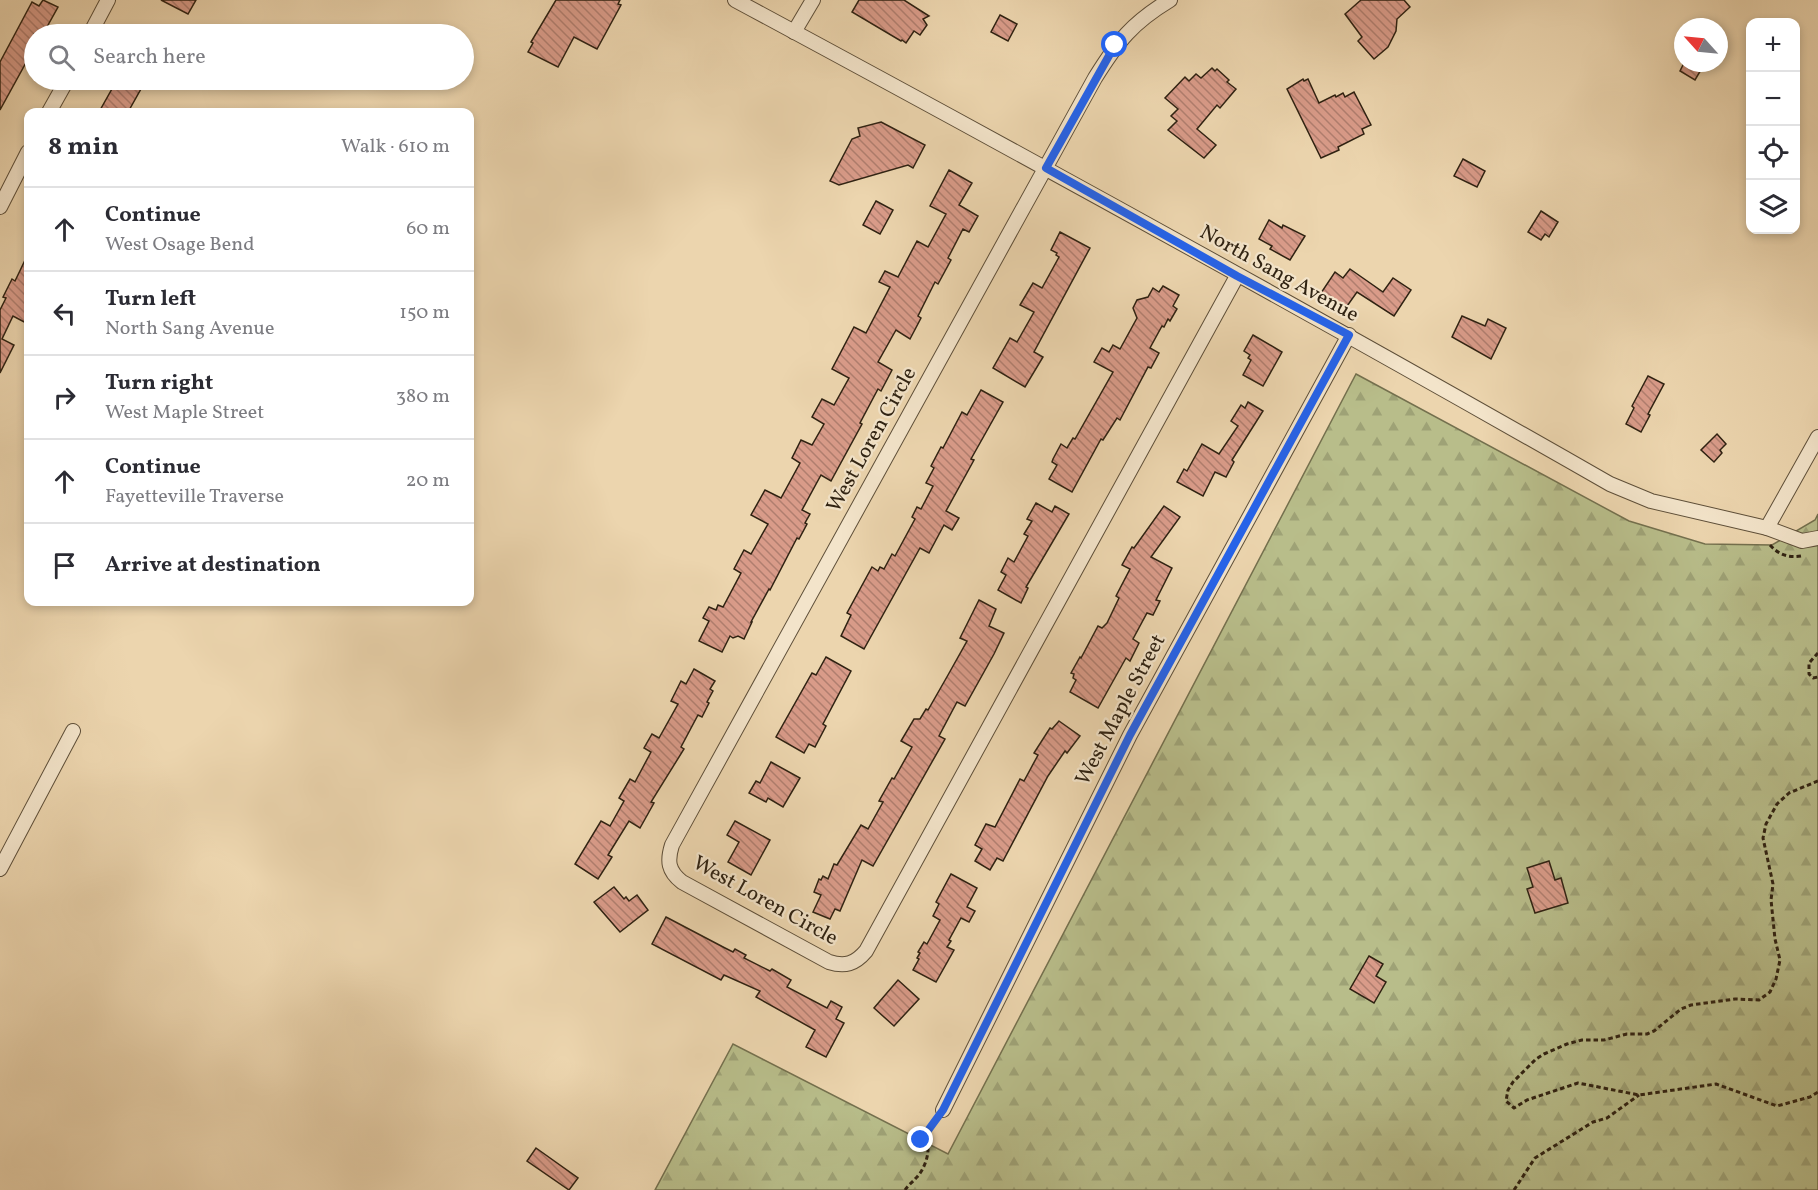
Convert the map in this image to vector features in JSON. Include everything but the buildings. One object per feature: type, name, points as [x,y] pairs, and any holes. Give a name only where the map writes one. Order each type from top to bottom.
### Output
[{"type":"street","points":[[95,24],[108,0]]},
{"type":"street","name":"North Sang Avenue","points":[[735,0],[1046,168],[1237,276],[1349,335],[1610,484],[1651,501],[1767,528],[1802,541],[1818,538]]},
{"type":"street","points":[[794,32],[813,0]]},
{"type":"street","name":"West Loren Circle","points":[[1170,0],[1144,15],[1115,45],[672,845],[668,857],[673,875],[681,882],[829,962],[839,965],[849,964],[866,951],[1237,276]]},
{"type":"street","points":[[51,108],[61,90]]},
{"type":"street","points":[[0,207],[24,160]]},
{"type":"street","name":"West Maple Street","points":[[943,1110],[1130,735],[1349,335]]},
{"type":"street","points":[[1767,528],[1818,437]]},
{"type":"street","points":[[0,869],[73,731]]},
{"type":"path","points":[[1818,653],[1809,663],[1809,674],[1813,678],[1818,677]]},
{"type":"path","points":[[1818,781],[1789,793],[1777,804],[1766,824],[1762,838],[1773,884],[1771,900],[1775,939],[1780,960],[1776,979],[1770,992],[1759,1000],[1735,999],[1691,1005],[1681,1009],[1647,1034],[1628,1034],[1604,1040],[1582,1040],[1544,1053],[1513,1082],[1508,1090],[1506,1101],[1514,1108],[1527,1100],[1578,1083],[1639,1095],[1716,1084],[1777,1106],[1810,1097],[1818,1092]]},
{"type":"path","points":[[1514,1190],[1535,1158],[1593,1122],[1607,1118],[1639,1095]]},
{"type":"path","points":[[906,1190],[925,1165],[928,1149],[921,1140],[943,1110]]},
{"type":"green space","points":[[1356,374],[1629,521],[1705,544],[1772,545],[1815,520],[1818,514],[1818,1190],[655,1190],[733,1044],[948,1154]]},
{"type":"route","points":[[921,1140],[943,1110],[1130,735],[1349,335],[1237,276],[1046,168],[1115,45]]}]
